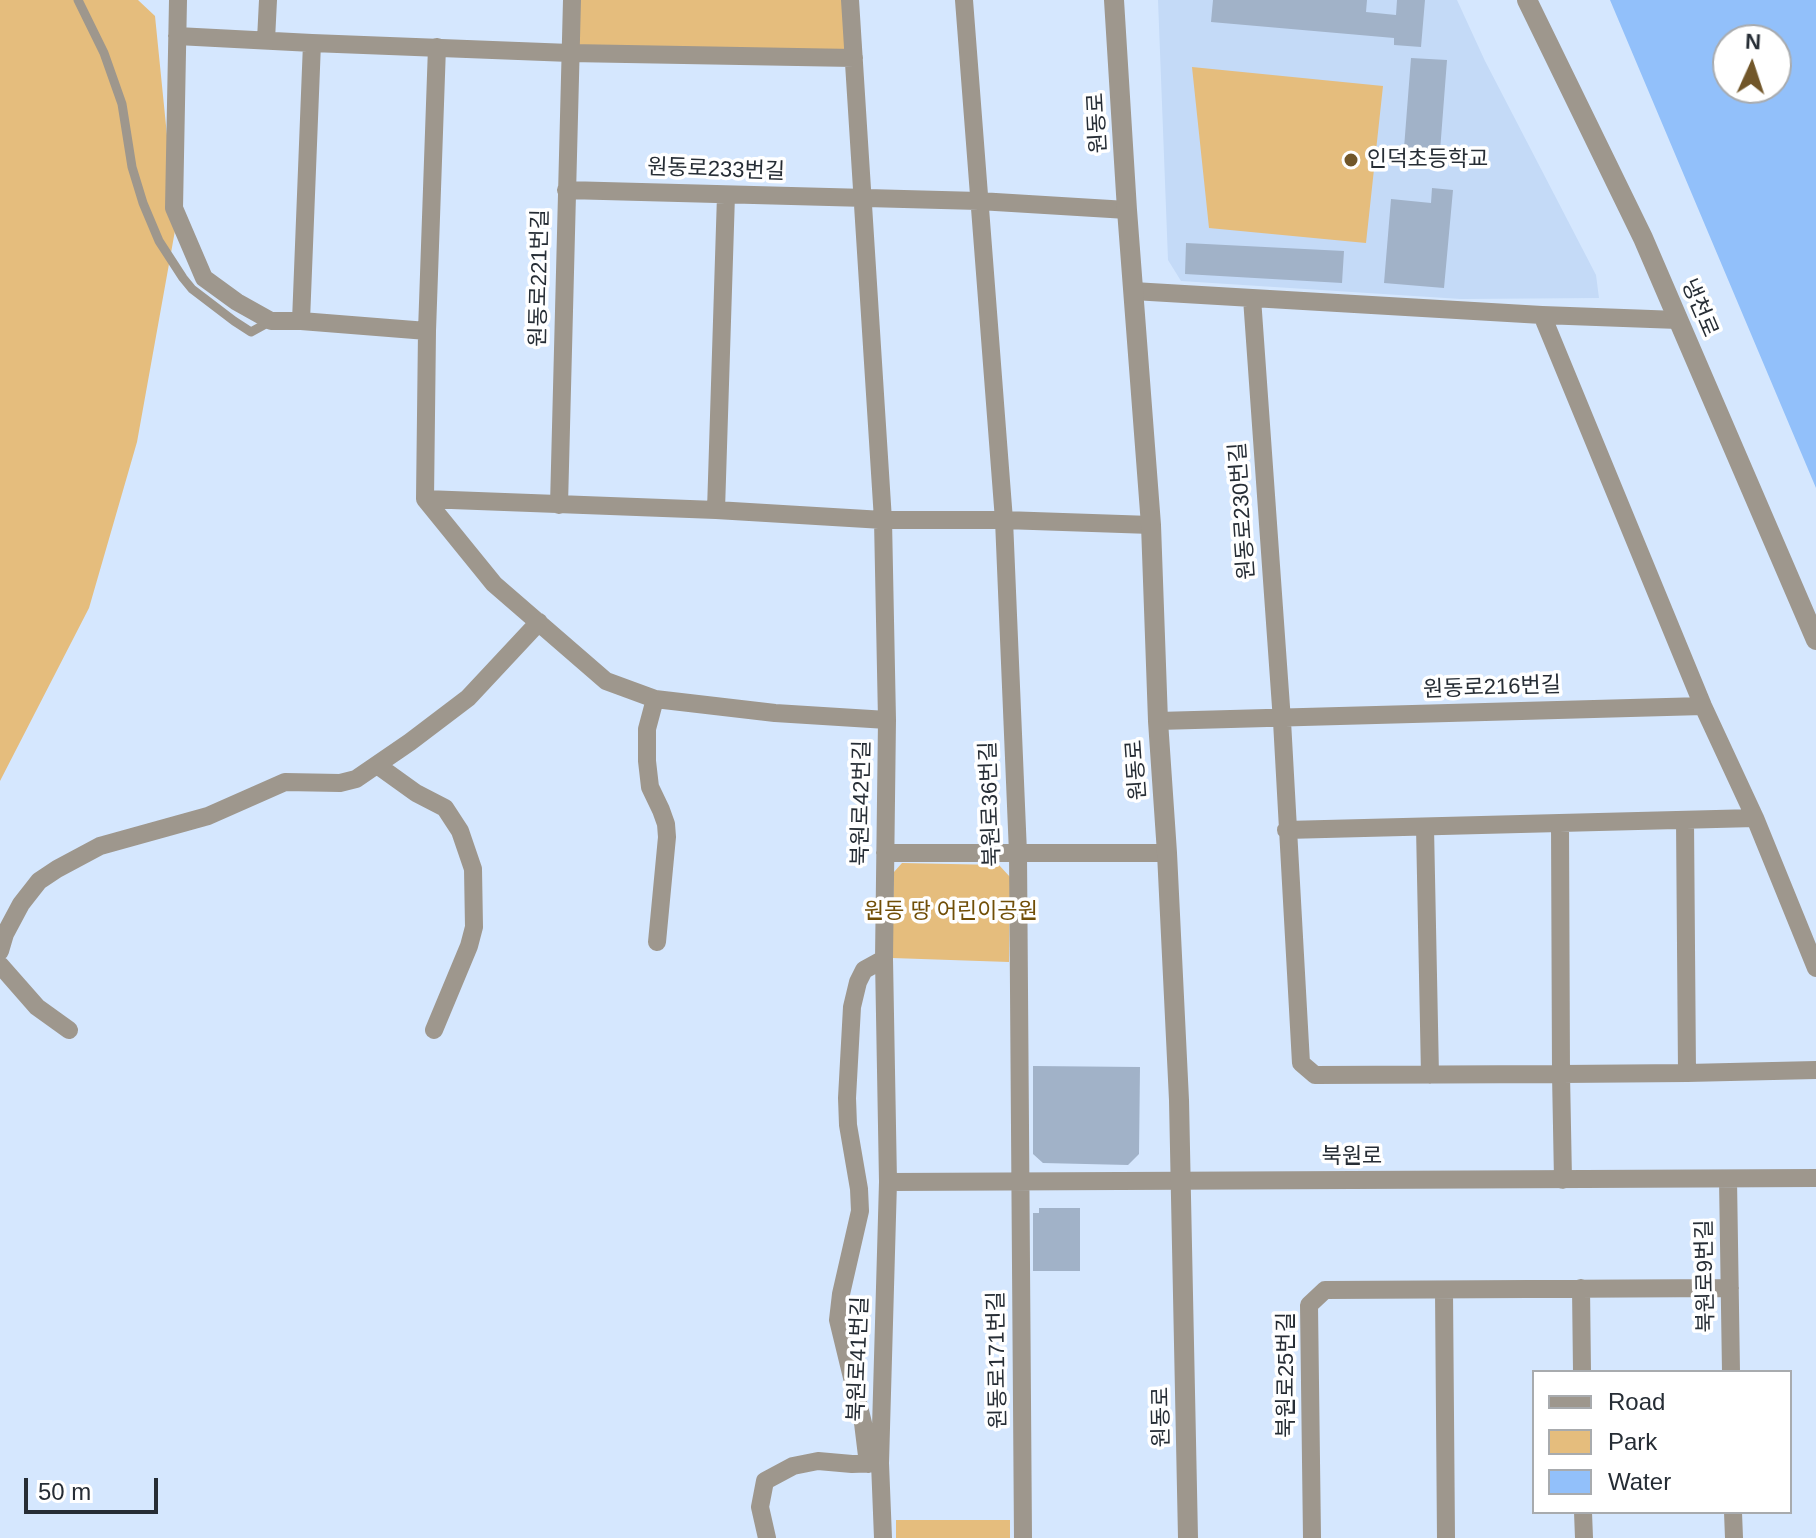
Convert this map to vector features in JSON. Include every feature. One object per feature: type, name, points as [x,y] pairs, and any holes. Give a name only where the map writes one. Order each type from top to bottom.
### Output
[{"type":"street","points":[[178,0],[174,208],[204,278],[271,321],[427,331]]},
{"type":"street","points":[[266,40],[268,0]]},
{"type":"street","name":"원동로221번길","points":[[559,505],[572,0]]},
{"type":"street","points":[[850,0],[883,520]]},
{"type":"street","points":[[964,0],[1004,520]]},
{"type":"street","name":"원동로","points":[[1114,0],[1151,525],[1158,721],[1179,1100],[1188,1538]]},
{"type":"street","name":"냉천로","points":[[1527,0],[1623,195],[1816,640]]},
{"type":"street","points":[[177,36],[570,53],[854,58]]},
{"type":"street","points":[[301,321],[312,43]]},
{"type":"street","points":[[437,47],[427,331],[425,499],[494,584],[606,681],[655,699],[775,713],[887,720]]},
{"type":"street","name":"원동로233번길","points":[[566,190],[979,201],[1127,210]]},
{"type":"street","points":[[716,510],[726,195]]},
{"type":"street","points":[[1133,291],[1678,320]]},
{"type":"street","name":"원동로230번길","points":[[1252,298],[1282,719]]},
{"type":"street","points":[[1542,315],[1703,706],[1755,818],[1816,968]]},
{"type":"street","points":[[425,499],[883,520],[1151,525]]},
{"type":"street","name":"북원로42번길","points":[[883,520],[887,720],[884,959],[888,1182]]},
{"type":"street","name":"북원로36번길","points":[[1004,520],[1018,853],[1020,1182]]},
{"type":"street","points":[[0,951],[15,914],[39,881],[57,869],[100,846],[208,816],[285,782],[340,783],[356,779],[468,698],[539,622]]},
{"type":"street","points":[[655,699],[647,729],[647,761],[650,787],[666,824],[667,837],[657,942]]},
{"type":"street","name":"원동로216번길","points":[[1158,721],[1703,706]]},
{"type":"street","points":[[1282,719],[1301,1063],[1315,1075],[1816,1070]]},
{"type":"street","points":[[377,765],[416,793],[445,808],[460,831],[473,869],[474,927],[434,1030]]},
{"type":"street","points":[[1286,830],[1755,818]]},
{"type":"street","points":[[1685,820],[1687,1073]]},
{"type":"street","points":[[1560,824],[1563,1180]]},
{"type":"street","points":[[1425,827],[1430,1075]]},
{"type":"street","points":[[885,853],[1167,853]]},
{"type":"street","points":[[767,1538],[760,1507],[765,1481],[793,1466],[818,1461],[874,1464],[838,1320],[860,1211],[848,1125],[852,1007],[864,970],[884,959]]},
{"type":"street","points":[[0,965],[37,1007],[69,1030]]},
{"type":"street","name":"북원로","points":[[888,1182],[1816,1178]]},
{"type":"street","name":"북원로9번길","points":[[1728,1179],[1731,1370]]},
{"type":"street","name":"북원로41번길","points":[[883,1538],[874,1464],[888,1182]]},
{"type":"street","name":"원동로171번길","points":[[1020,1182],[1023,1538]]},
{"type":"street","points":[[1581,1288],[1582,1370]]},
{"type":"street","name":"북원로25번길","points":[[1312,1538],[1309,1305],[1325,1290],[1730,1288]]},
{"type":"street","points":[[1444,1291],[1446,1538]]},
{"type":"street","points":[[1583,1514],[1584,1538]]},
{"type":"street","points":[[1733,1514],[1734,1538]]},
{"type":"lane","points":[[78,0],[104,53],[122,104],[132,167],[159,241],[192,289],[234,321],[251,332],[271,321]]},
{"type":"shaded area","name":"인덕초등학교","points":[[1158,0],[1457,0],[1485,61],[1596,275],[1599,298],[1461,299],[1181,281],[1168,260]]},
{"type":"green space","points":[[0,0],[138,0],[155,16],[176,225],[137,442],[89,608],[0,781]]},
{"type":"green space","points":[[572,0],[850,0],[854,58],[570,53]]},
{"type":"green space","points":[[1192,67],[1383,86],[1366,243],[1209,228]]},
{"type":"green space","name":"원동 땅 어린이공원","points":[[902,863],[999,865],[1010,877],[1009,962],[892,958],[894,872]]},
{"type":"green space","points":[[896,1520],[1010,1520],[1010,1538],[896,1538]]},
{"type":"water","points":[[1610,0],[1816,0],[1816,488]]},
{"type":"building","points":[[1213,0],[1367,0],[1366,12],[1396,15],[1397,0],[1425,0],[1421,47],[1394,45],[1394,38],[1211,22]]},
{"type":"building","points":[[1411,58],[1447,60],[1439,164],[1403,161]]},
{"type":"building","points":[[1432,188],[1453,190],[1444,288],[1384,283],[1391,199],[1431,203]]},
{"type":"building","points":[[1186,243],[1344,251],[1342,283],[1185,274]]},
{"type":"building","points":[[1033,1066],[1140,1067],[1139,1154],[1128,1165],[1043,1163],[1033,1154]]},
{"type":"building","points":[[1039,1208],[1080,1208],[1080,1271],[1033,1271],[1033,1213],[1039,1213]]},
{"type":"place","name":"인덕초등학교","points":[[1351,160]]}]
